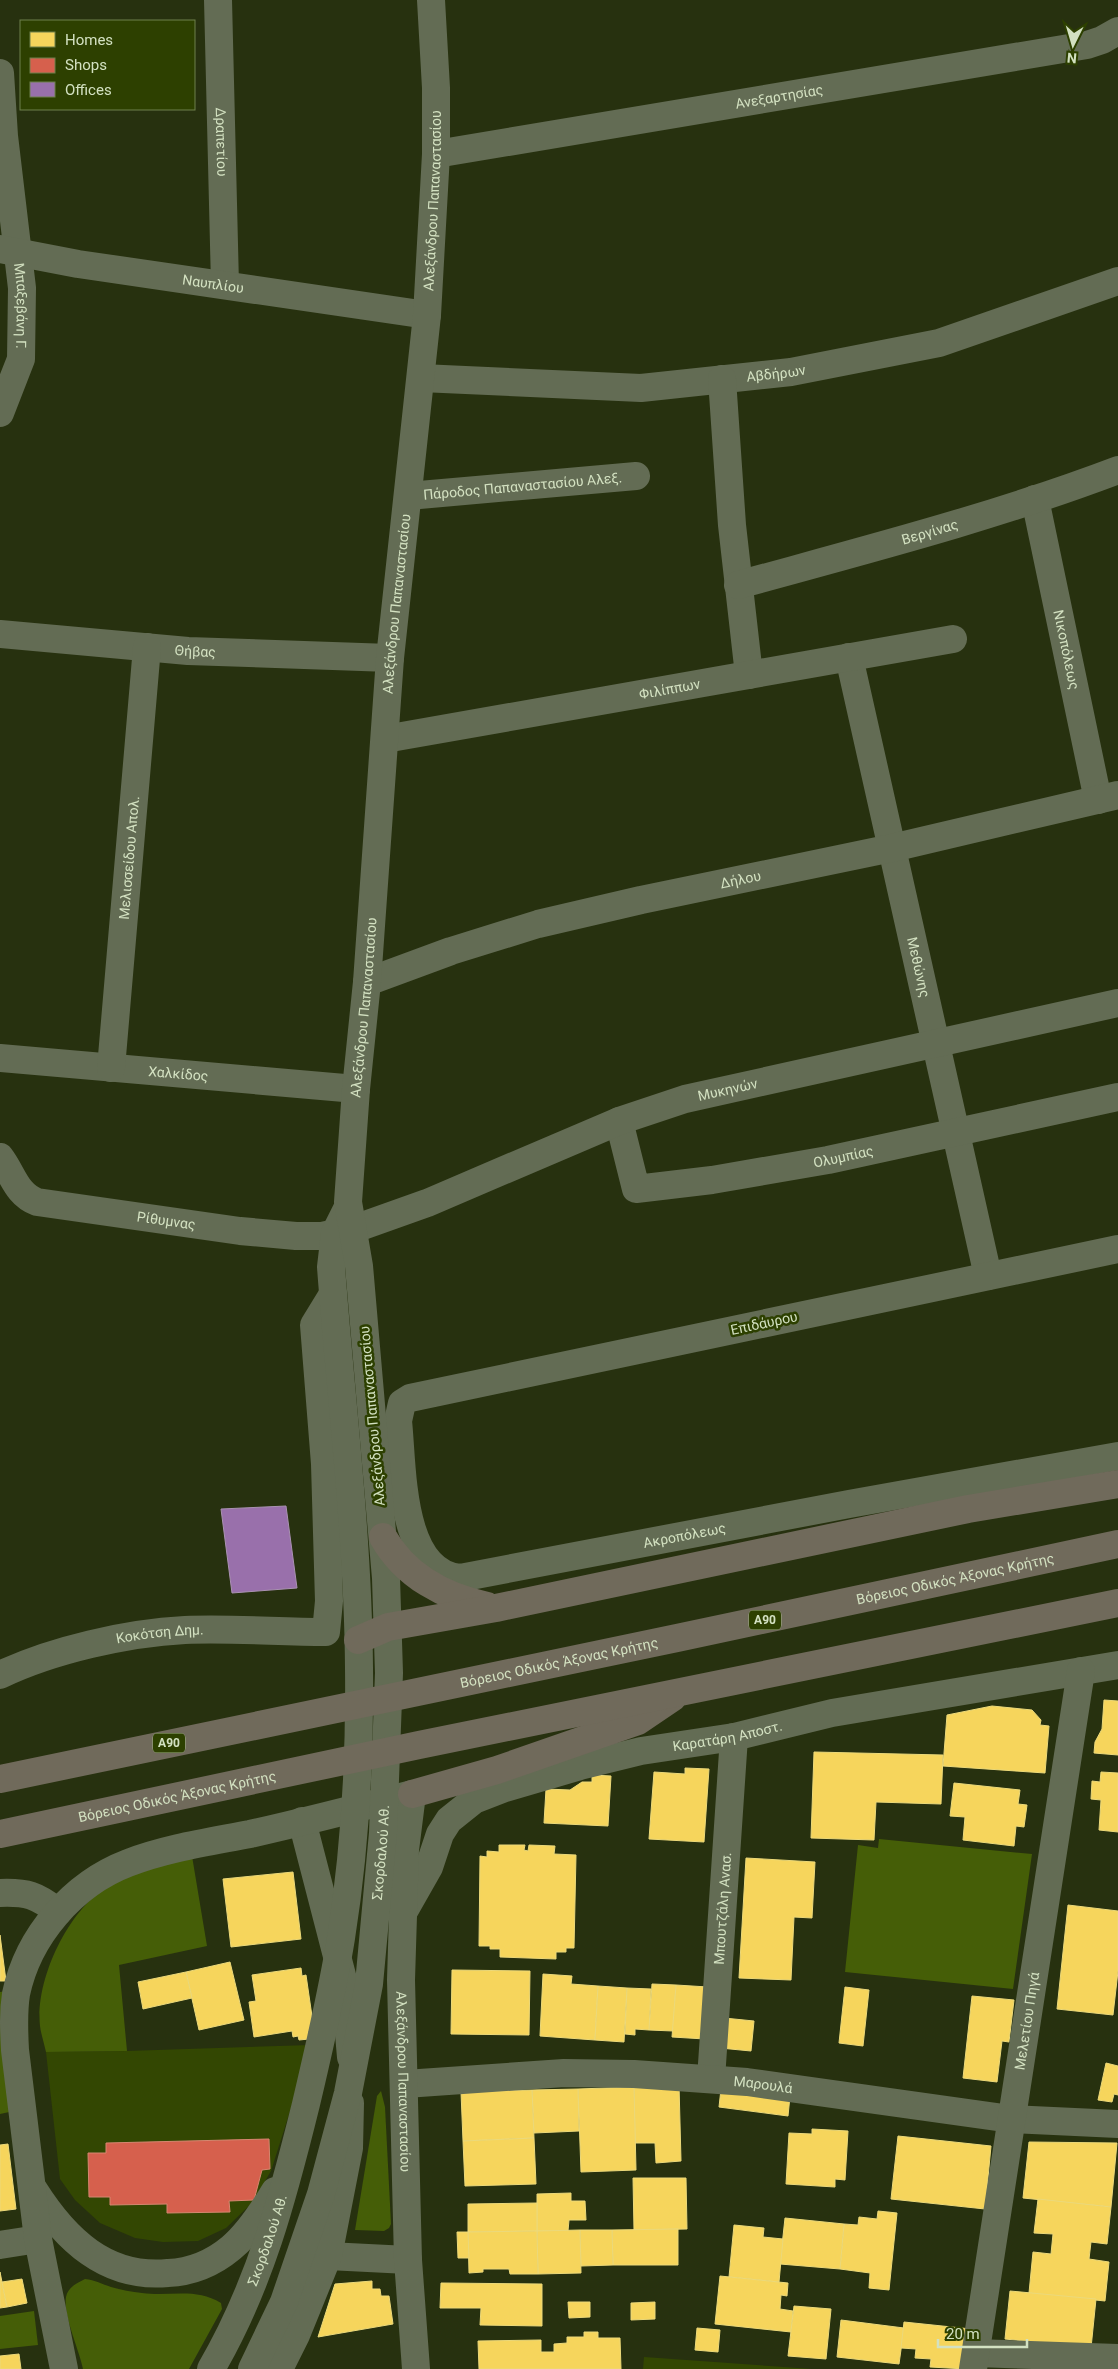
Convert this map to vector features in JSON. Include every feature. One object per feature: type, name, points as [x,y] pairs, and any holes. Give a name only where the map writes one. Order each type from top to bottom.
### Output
[{"type":"highway","points":[[358,1640],[388,1626],[496,1608],[968,1509],[1118,1484]]},
{"type":"highway","points":[[383,1537],[397,1558],[436,1589],[463,1601],[496,1608]]},
{"type":"highway","name":"Βόρειος Οδικός Άξονας Κρήτης","points":[[0,1779],[1118,1544]]},
{"type":"highway","name":"Βόρειος Οδικός Άξονας Κρήτης","points":[[0,1834],[684,1691],[1118,1603]]},
{"type":"highway","points":[[412,1794],[496,1770],[638,1721],[684,1691]]},
{"type":"street","name":"Δραπετίου","points":[[218,0],[226,285]]},
{"type":"street","name":"Αλεξάνδρου Παπαναστασίου","points":[[358,1640],[353,1527],[331,1267],[346,1223],[356,1089],[367,982],[390,658],[422,378],[427,315],[436,154],[436,88],[431,0]]},
{"type":"street","name":"Ανεξαρτησίας","points":[[436,154],[1087,45],[1102,40],[1118,30]]},
{"type":"street","name":"Μπαξεβάνη Γ.","points":[[0,73],[10,252],[22,288],[21,359],[0,413]]},
{"type":"street","name":"Ναυπλίου","points":[[10,252],[427,315]]},
{"type":"street","name":"Αβδήρων","points":[[422,378],[641,388],[791,372],[939,343],[1118,281]]},
{"type":"street","points":[[722,379],[738,585],[749,675]]},
{"type":"street","name":"Βεργίνας","points":[[738,585],[886,544],[1036,499],[1118,470]]},
{"type":"street","name":"Πάροδος Παπαναστασίου Αλεξ.","points":[[408,496],[636,476]]},
{"type":"street","name":"Νικοπόλεως","points":[[1036,499],[1108,798]]},
{"type":"street","name":"Θήβας","points":[[0,634],[188,651],[390,658]]},
{"type":"street","name":"Φιλίππων","points":[[385,739],[953,640]]},
{"type":"street","name":"Μελισσείδου Απολ.","points":[[111,1068],[147,647]]},
{"type":"street","name":"Μεθώνης","points":[[849,657],[988,1276]]},
{"type":"street","name":"Δήλου","points":[[367,982],[451,951],[538,924],[641,900],[892,848],[1108,798]]},
{"type":"street","name":"Μυκηνών","points":[[346,1223],[427,1203],[619,1121],[714,1092],[1118,1003]]},
{"type":"street","name":"Χαλκίδος","points":[[0,1058],[356,1089]]},
{"type":"street","name":"Ολυμπίας","points":[[619,1121],[636,1189],[712,1180],[828,1160],[1118,1097]]},
{"type":"street","name":"Ρίθυμνας","points":[[0,1158],[8,1193],[74,1208],[268,1234],[311,1236],[346,1223]]},
{"type":"street","name":"Αλεξάνδρου Παπαναστασίου","points":[[346,1223],[359,1266],[383,1537],[388,1626]]},
{"type":"street","name":"Επιδάυρου","points":[[410,1398],[1118,1249]]},
{"type":"street","name":"Κοκότση Δημ.","points":[[0,1674],[42,1659],[88,1646],[158,1632],[218,1630],[326,1632],[329,1600],[325,1464],[314,1325],[333,1294]]},
{"type":"street","name":"Ακροπόλεως","points":[[410,1398],[402,1404],[398,1421],[411,1531],[423,1556],[444,1574],[460,1578],[849,1504],[1118,1456]]},
{"type":"street","name":"Σκορδαλού Αθ.","points":[[252,2369],[284,2302],[321,2194],[348,2093],[369,1984],[385,1794],[389,1673],[388,1626]]},
{"type":"street","name":"Σκορδαλού Αθ.","points":[[211,2369],[236,2323],[257,2276],[290,2166],[322,2036],[345,1910],[355,1792],[359,1713],[358,1640]]},
{"type":"street","name":"Καρατάρη Αποστ.","points":[[404,1911],[430,1867],[444,1826],[474,1800],[506,1788],[580,1766],[641,1751],[734,1737],[832,1713],[1118,1665]]},
{"type":"street","name":"Μελετίου Πηγά","points":[[974,2361],[1081,1671]]},
{"type":"street","name":"Μπουτζάλη Ανασ.","points":[[711,2078],[734,1737]]},
{"type":"street","name":"Αλεξάνδρου Παπαναστασίου","points":[[412,1794],[405,1850],[401,1980],[408,2260],[416,2369]]},
{"type":"street","points":[[64,2369],[38,2239],[18,2080],[14,2014],[19,1981],[26,1963],[58,1912],[105,1873],[127,1863],[179,1848],[302,1822],[412,1794]]},
{"type":"street","points":[[279,2369],[296,2335],[328,2256],[349,2148],[352,2061],[345,1988],[302,1822]]},
{"type":"street","points":[[0,1893],[19,1892],[33,1895],[58,1912]]},
{"type":"street","name":"Μαρουλά","points":[[405,2084],[564,2073],[711,2078],[790,2087],[954,2113],[1011,2119],[1118,2124]]},
{"type":"street","points":[[31,2185],[58,2224],[90,2254],[123,2271],[161,2274],[176,2273],[203,2265],[230,2248],[260,2214],[290,2166]]},
{"type":"street","points":[[0,2245],[38,2239]]},
{"type":"street","points":[[328,2256],[408,2260]]},
{"type":"street","points":[[974,2361],[1118,2358]]},
{"type":"shaded area","points":[[879,1839],[1032,1854],[1013,1989],[845,1972],[858,1845],[878,1848]]},
{"type":"shaded area","points":[[192,1856],[207,1946],[119,1965],[127,2051],[46,2052],[40,2026],[43,1987],[58,1947],[81,1910],[95,1896],[120,1880],[150,1868]]},
{"type":"shaded area","points":[[7,1991],[14,2111],[0,2114],[0,1992]]},
{"type":"shaded area","points":[[311,2045],[271,2171],[252,2203],[226,2228],[198,2241],[163,2242],[135,2238],[100,2223],[75,2200],[60,2179],[46,2052]]},
{"type":"shaded area","points":[[381,2091],[385,2107],[391,2224],[384,2231],[355,2230],[377,2096]]},
{"type":"shaded area","points":[[85,2279],[134,2292],[202,2295],[221,2303],[222,2309],[189,2369],[83,2369],[69,2323],[66,2297],[73,2286]]},
{"type":"shaded area","points":[[34,2311],[38,2345],[0,2349],[0,2316]]},
{"type":"shaded area","points":[[644,2357],[812,2369],[643,2369]]},
{"type":"building: Homes","points":[[1104,1700],[1118,1701],[1118,1755],[1094,1753],[1095,1742],[1102,1729]]},
{"type":"building: Homes","points":[[992,1706],[1032,1710],[1041,1720],[1040,1725],[1049,1726],[1045,1773],[943,1766],[947,1715]]},
{"type":"building: Homes","points":[[814,1752],[943,1755],[941,1804],[876,1802],[874,1840],[811,1838]]},
{"type":"building: Homes","points":[[685,1768],[709,1769],[704,1842],[649,1839],[654,1772],[685,1774]]},
{"type":"building: Homes","points":[[1101,1772],[1118,1773],[1118,1832],[1099,1830],[1101,1800],[1091,1799],[1092,1781],[1100,1782]]},
{"type":"building: Homes","points":[[592,1775],[611,1776],[608,1826],[544,1823],[546,1789],[570,1790],[582,1782],[592,1782]]},
{"type":"building: Homes","points":[[954,1783],[1020,1790],[1018,1804],[1027,1805],[1024,1827],[1016,1826],[1014,1846],[963,1840],[965,1817],[950,1816]]},
{"type":"building: Homes","points":[[499,1845],[525,1845],[524,1850],[528,1851],[529,1845],[555,1846],[554,1854],[576,1855],[574,1948],[566,1948],[566,1952],[556,1952],[556,1959],[500,1957],[500,1949],[490,1949],[490,1946],[479,1946],[480,1856],[487,1857],[487,1851],[499,1852]]},
{"type":"building: Homes","points":[[746,1858],[815,1862],[812,1918],[794,1917],[791,1980],[739,1978]]},
{"type":"building: Homes","points":[[293,1872],[301,1939],[231,1947],[223,1879]]},
{"type":"building: Homes","points":[[1068,1905],[1118,1911],[1118,1971],[1113,2015],[1057,2009]]},
{"type":"building: Homes","points":[[0,1935],[6,1981],[0,1981]]},
{"type":"building: Homes","points":[[230,1962],[244,2020],[199,2030],[186,1972]]},
{"type":"building: Homes","points":[[301,1968],[302,1976],[306,1975],[314,2030],[308,2031],[309,2039],[299,2040],[298,2036],[293,2037],[292,2031],[254,2037],[249,2002],[256,2001],[252,1975]]},
{"type":"building: Homes","points":[[452,1970],[530,1971],[529,2035],[451,2034]]},
{"type":"building: Homes","points":[[186,1972],[192,1998],[143,2009],[138,1982]]},
{"type":"building: Homes","points":[[543,1974],[572,1976],[571,1984],[598,1986],[595,2040],[540,2036]]},
{"type":"building: Homes","points":[[652,1984],[676,1985],[673,2031],[649,2030]]},
{"type":"building: Homes","points":[[676,1985],[708,1987],[705,2039],[672,2037]]},
{"type":"building: Homes","points":[[598,1986],[627,1988],[624,2042],[595,2040]]},
{"type":"building: Homes","points":[[845,1987],[869,1990],[863,2046],[839,2043]]},
{"type":"building: Homes","points":[[627,1988],[651,1989],[649,2030],[635,2029],[635,2035],[625,2034]]},
{"type":"building: Homes","points":[[972,1996],[1014,2000],[1009,2042],[1002,2041],[997,2082],[963,2078]]},
{"type":"building: Homes","points":[[724,2018],[754,2021],[751,2051],[720,2048]]},
{"type":"building: Homes","points":[[1106,2063],[1118,2066],[1118,2095],[1114,2094],[1112,2102],[1098,2100]]},
{"type":"building: Homes","points":[[679,2085],[681,2161],[656,2163],[655,2143],[635,2143],[634,2087]]},
{"type":"building: Homes","points":[[634,2087],[636,2170],[581,2172],[578,2089]]},
{"type":"building: Homes","points":[[578,2089],[579,2131],[534,2133],[532,2090]]},
{"type":"building: Homes","points":[[721,2089],[790,2096],[788,2116],[719,2107]]},
{"type":"building: Homes","points":[[532,2090],[534,2138],[463,2141],[461,2092]]},
{"type":"building: Homes","points":[[812,2129],[848,2131],[845,2180],[835,2179],[835,2187],[786,2184],[789,2133],[812,2134]]},
{"type":"building: Homes","points":[[898,2136],[991,2146],[985,2209],[891,2199]]},
{"type":"building: Homes","points":[[534,2138],[536,2184],[465,2186],[463,2141]]},
{"type":"building: Homes","points":[[1029,2142],[1117,2143],[1111,2207],[1023,2198]]},
{"type":"building: Homes","points":[[8,2144],[16,2209],[0,2211],[0,2145]]},
{"type":"building: Homes","points":[[633,2178],[686,2178],[687,2229],[634,2230]]},
{"type":"building: Homes","points":[[571,2193],[571,2201],[585,2201],[586,2220],[569,2220],[568,2231],[537,2231],[537,2194]]},
{"type":"building: Homes","points":[[1038,2199],[1111,2207],[1107,2244],[1091,2242],[1089,2259],[1109,2262],[1105,2301],[1029,2293],[1033,2252],[1051,2254],[1053,2234],[1034,2233]]},
{"type":"building: Homes","points":[[537,2203],[537,2231],[468,2232],[468,2204]]},
{"type":"building: Homes","points":[[878,2211],[897,2213],[889,2290],[869,2288],[870,2273],[840,2269],[844,2224],[858,2225],[859,2217],[877,2219]]},
{"type":"building: Homes","points":[[785,2218],[844,2224],[840,2269],[780,2264]]},
{"type":"building: Homes","points":[[734,2225],[764,2228],[763,2237],[783,2239],[779,2282],[729,2277]]},
{"type":"building: Homes","points":[[678,2229],[678,2265],[613,2265],[612,2230]]},
{"type":"building: Homes","points":[[580,2230],[612,2230],[613,2265],[581,2266]]},
{"type":"building: Homes","points":[[580,2230],[581,2273],[538,2274],[537,2231]]},
{"type":"building: Homes","points":[[537,2231],[538,2274],[510,2274],[509,2269],[483,2269],[483,2272],[469,2273],[468,2232]]},
{"type":"building: Homes","points":[[457,2232],[468,2232],[469,2258],[458,2258]]},
{"type":"building: Homes","points":[[0,2272],[7,2307],[0,2308]]},
{"type":"building: Homes","points":[[720,2276],[788,2283],[787,2296],[781,2295],[780,2309],[793,2311],[791,2332],[715,2324]]},
{"type":"building: Homes","points":[[22,2279],[27,2303],[7,2307],[2,2282]]},
{"type":"building: Homes","points":[[372,2281],[372,2289],[380,2289],[381,2296],[389,2296],[393,2324],[318,2337],[335,2284]]},
{"type":"building: Homes","points":[[441,2283],[542,2284],[542,2326],[480,2325],[481,2308],[440,2308]]},
{"type":"building: Homes","points":[[1010,2291],[1096,2299],[1091,2348],[1005,2339]]},
{"type":"building: Homes","points":[[568,2302],[590,2302],[590,2317],[569,2318]]},
{"type":"building: Homes","points":[[655,2302],[655,2319],[631,2320],[631,2303]]},
{"type":"building: Homes","points":[[794,2306],[831,2309],[826,2359],[788,2356]]},
{"type":"building: Homes","points":[[841,2320],[904,2328],[899,2364],[837,2357]]},
{"type":"building: Homes","points":[[904,2322],[971,2329],[966,2369],[930,2367],[931,2359],[915,2358],[916,2349],[901,2348]]},
{"type":"building: Homes","points":[[697,2328],[720,2330],[718,2352],[695,2350]]},
{"type":"building: Homes","points":[[584,2332],[598,2332],[598,2338],[620,2338],[621,2369],[479,2369],[478,2341],[541,2340],[541,2352],[554,2352],[554,2344],[567,2343],[567,2337],[584,2337]]},
{"type":"building: Homes","points":[[19,2354],[21,2369],[0,2369],[0,2356]]},
{"type":"building: Shops","points":[[269,2139],[270,2169],[262,2170],[254,2200],[229,2201],[230,2212],[167,2213],[167,2204],[110,2205],[110,2197],[89,2197],[88,2153],[106,2153],[106,2143]]},
{"type":"building: Offices","points":[[286,1506],[297,1588],[232,1593],[221,1509]]}]
